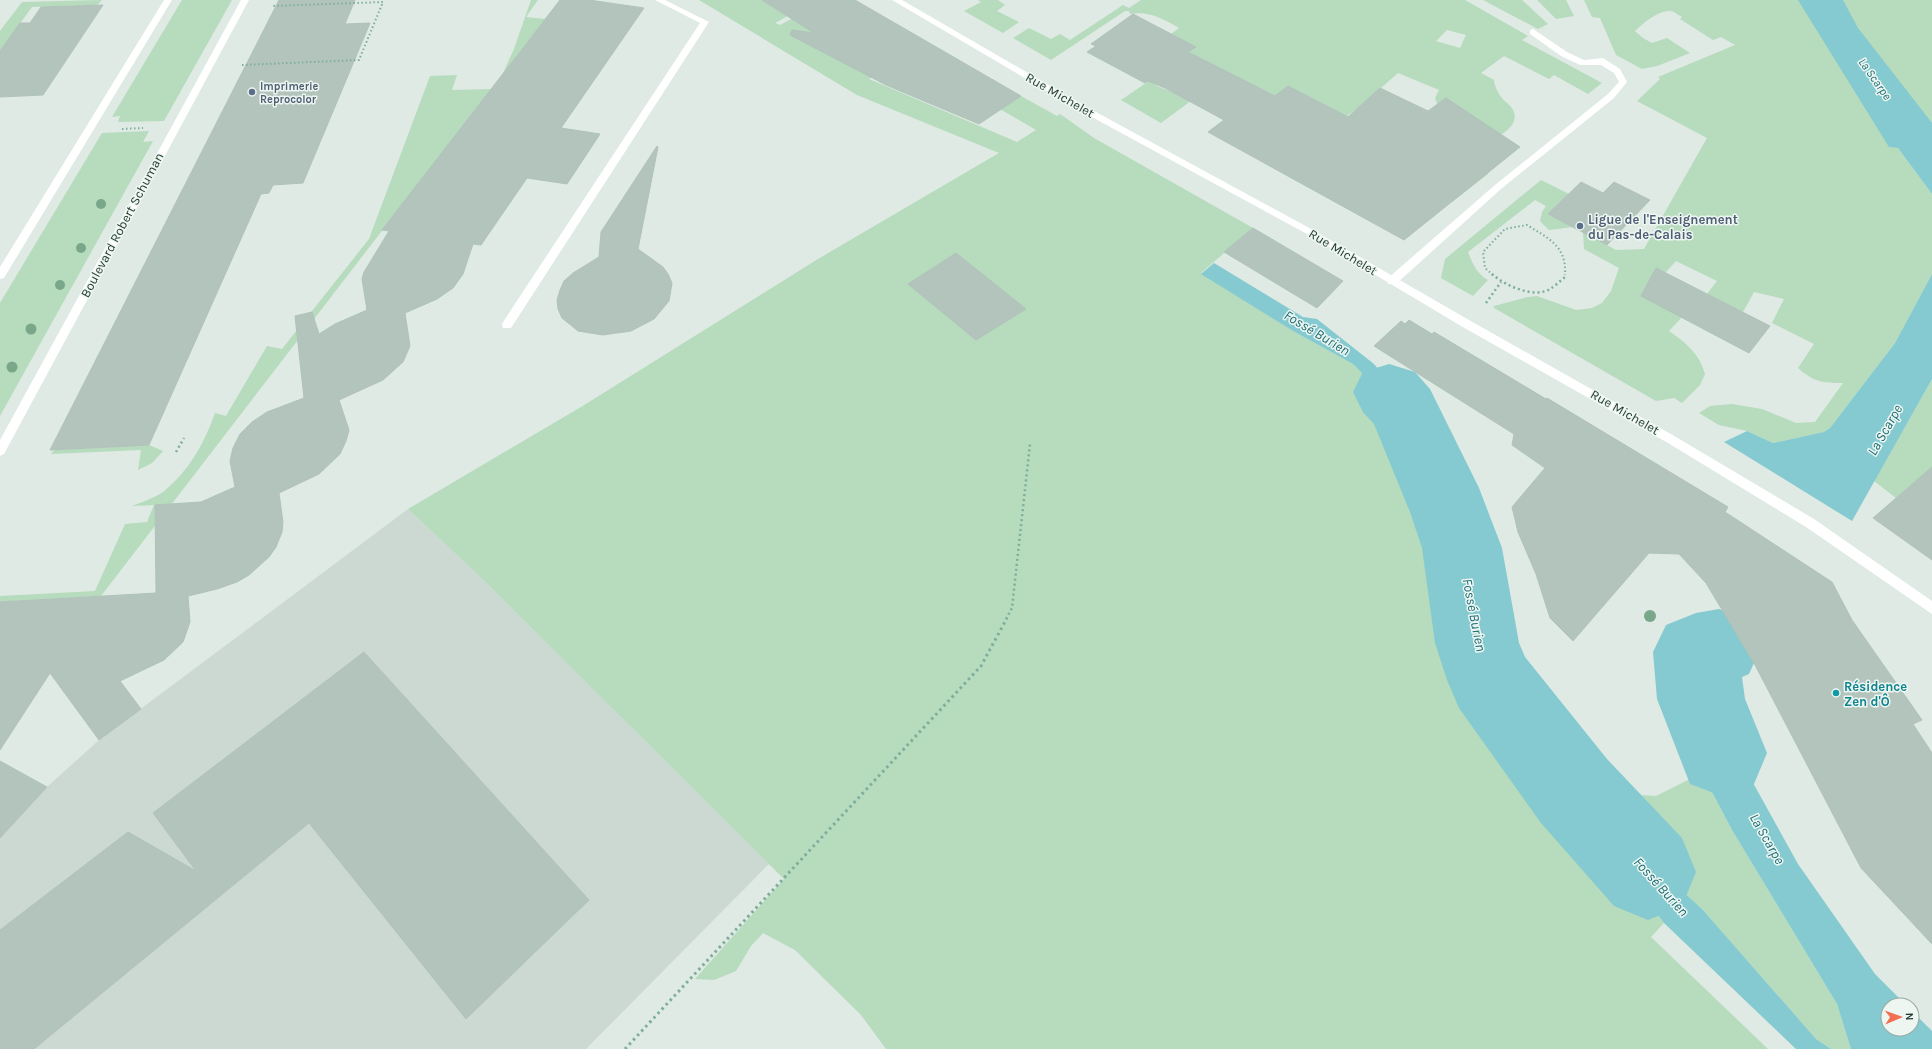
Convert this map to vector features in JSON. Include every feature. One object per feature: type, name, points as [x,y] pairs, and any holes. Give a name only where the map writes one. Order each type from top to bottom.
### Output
[{"type":"main road","points":[[0,275],[168,0]]},
{"type":"main road","name":"Boulevard Robert Schuman","points":[[0,451],[245,0]]},
{"type":"main road","points":[[507,325],[705,22],[659,0]]},
{"type":"main road","name":"Rue Michelet","points":[[896,0],[1082,108],[1304,229],[1392,281],[1672,440],[1844,545],[1932,608]]},
{"type":"main road","points":[[1392,281],[1498,187],[1611,96],[1623,82],[1617,72],[1601,61],[1583,63],[1564,54],[1533,32]]},
{"type":"path","points":[[245,59],[241,65],[359,60],[382,2],[272,5],[268,12]]},
{"type":"path","points":[[1527,225],[1551,240],[1562,252],[1567,265],[1565,277],[1549,290],[1528,292],[1501,282],[1485,268],[1483,252],[1505,229],[1527,225]]},
{"type":"path","points":[[176,452],[184,438]]},
{"type":"path","points":[[625,1049],[981,666],[1012,608],[1030,444]]},
{"type":"shaded area","points":[[408,509],[476,573],[769,864],[586,1049],[0,1049],[0,838],[47,787],[99,740]]},
{"type":"green space","points":[[102,0],[97,5],[32,7],[0,51],[0,31],[22,2]]},
{"type":"green space","points":[[182,0],[232,0],[164,121],[118,122],[120,116],[112,117]]},
{"type":"green space","points":[[531,0],[538,0],[526,17],[545,19],[503,73],[514,49]]},
{"type":"green space","points":[[699,0],[762,0],[795,12],[775,23],[780,25],[793,18],[884,69],[869,79],[1017,142],[1036,130],[981,98],[1011,103],[1021,96],[1057,116],[1060,114],[1094,138],[1253,228],[1201,273],[1293,331],[1353,364],[1395,407],[1438,507],[1458,598],[1495,722],[1553,795],[1611,853],[1664,923],[1651,937],[1768,1049],[886,1049],[861,1015],[795,950],[763,933],[751,946],[736,971],[714,980],[695,979],[784,879],[476,573],[408,509],[581,407],[818,259],[999,153],[857,95]]},
{"type":"green space","points":[[978,0],[998,0],[1005,5],[997,11],[1019,22],[1003,33],[964,11],[981,2]]},
{"type":"green space","points":[[1141,0],[1465,0],[1528,36],[1522,40],[1602,83],[1588,94],[1554,75],[1549,79],[1504,56],[1481,73],[1494,80],[1498,93],[1513,109],[1515,118],[1511,126],[1504,133],[1484,143],[1456,153],[1488,174],[1452,202],[1412,178],[1438,106],[1435,98],[1439,90],[1398,73],[1358,108],[1332,127],[1333,109],[1288,86],[1274,97],[1187,53],[1196,47],[1171,34],[1179,28],[1162,19],[1150,15],[1137,13],[1130,14],[1129,11],[1125,11],[1051,60],[1013,38],[1029,28],[1051,39],[1060,34],[1070,40],[1123,5],[1129,8]],"holes":[[[1447,30],[1466,35],[1460,48],[1436,41]]]},
{"type":"green space","points":[[1483,0],[1522,0],[1548,24],[1538,29]]},
{"type":"green space","points":[[1537,0],[1566,0],[1574,16],[1556,19]]},
{"type":"green space","points":[[1584,0],[1932,0],[1932,156],[1924,146],[1893,147],[1898,148],[1932,194],[1932,274],[1895,343],[1830,428],[1825,432],[1773,443],[1747,431],[1719,425],[1699,413],[1710,406],[1732,404],[1762,409],[1796,423],[1815,422],[1843,383],[1819,381],[1798,368],[1814,344],[1772,323],[1784,299],[1754,292],[1743,312],[1707,294],[1717,281],[1676,261],[1665,273],[1685,283],[1664,308],[1682,317],[1669,331],[1691,349],[1699,360],[1705,374],[1700,385],[1682,403],[1674,398],[1656,401],[1494,308],[1494,306],[1537,296],[1576,310],[1592,308],[1602,303],[1611,291],[1619,268],[1584,249],[1583,232],[1616,250],[1644,249],[1707,138],[1637,101],[1660,79],[1658,77],[1735,45],[1721,37],[1713,40],[1680,19],[1682,17],[1672,11],[1659,13],[1650,18],[1635,31],[1652,43],[1667,38],[1690,53],[1657,66],[1642,69],[1616,55],[1600,18],[1592,17]]},
{"type":"green space","points":[[457,75],[452,90],[491,89],[101,596],[0,602],[0,596],[95,591],[125,524],[147,522],[154,505],[132,506],[163,492],[181,475],[201,446],[215,413],[226,416],[267,346],[282,349],[369,239],[430,76]]},
{"type":"green space","points":[[1152,79],[1157,86],[1192,100],[1161,123],[1121,100]]},
{"type":"green space","points":[[149,131],[143,142],[153,141],[0,416],[0,303],[102,133]]},
{"type":"green space","points":[[1541,180],[1569,194],[1548,214],[1573,227],[1549,230],[1540,221],[1542,212],[1546,206],[1535,200],[1468,252],[1478,271],[1488,280],[1473,296],[1441,278],[1445,259]]},
{"type":"green space","points":[[1932,379],[1932,486],[1919,478],[1896,498],[1874,481]]},
{"type":"green space","points":[[149,445],[163,451],[152,463],[138,470],[141,450],[51,454],[54,450]]},
{"type":"green space","points":[[1702,773],[1732,830],[1837,1004],[1851,1049],[1831,1049],[1816,1039],[1703,910],[1574,791],[1656,796]]},
{"type":"water","points":[[1798,0],[1843,0],[1858,28],[1932,123],[1932,194],[1898,148],[1889,147]]},
{"type":"water","points":[[1214,263],[1303,317],[1317,319],[1374,364],[1410,408],[1462,548],[1477,643],[1490,680],[1574,791],[1703,910],[1816,1039],[1831,1049],[1796,1049],[1664,923],[1611,853],[1553,795],[1495,722],[1469,652],[1438,507],[1395,407],[1353,364],[1293,331],[1201,274]]},
{"type":"water","points":[[1932,274],[1932,379],[1852,521],[1724,442],[1747,431],[1773,443],[1824,432],[1830,428],[1895,343]]},
{"type":"water","points":[[1671,635],[1694,635],[1723,699],[1727,736],[1798,864],[1875,974],[1898,997],[1880,997],[1880,1037],[1920,1037],[1920,1019],[1932,1031],[1932,1049],[1851,1049],[1837,1004],[1732,830],[1702,773],[1670,687],[1666,657]]},
{"type":"building","points":[[279,0],[355,0],[345,24],[370,23],[303,183],[273,185],[269,193],[261,194],[149,445],[50,450]]},
{"type":"building","points":[[560,0],[589,0],[644,8],[561,128],[600,134],[567,184],[527,178],[481,245],[473,244],[463,274],[453,288],[437,299],[405,313],[410,346],[403,362],[383,380],[339,400],[349,430],[340,454],[319,474],[279,493],[283,522],[282,532],[276,547],[269,557],[249,575],[237,582],[217,589],[188,596],[190,622],[183,642],[164,660],[120,681],[141,709],[99,740],[50,673],[0,750],[0,602],[156,593],[155,505],[201,502],[235,487],[230,461],[233,448],[240,434],[252,422],[267,412],[304,398],[295,316],[312,312],[319,334],[335,324],[367,310],[362,279],[364,272],[389,231],[382,230]]},
{"type":"building","points":[[762,0],[855,0],[1021,96],[979,124],[886,85],[790,35],[792,30],[814,33]]},
{"type":"building","points":[[103,5],[43,95],[0,97],[0,51],[20,23],[30,23],[41,7]]},
{"type":"building","points":[[1133,14],[1196,47],[1188,52],[1275,96],[1288,86],[1348,117],[1380,88],[1428,111],[1446,98],[1520,147],[1404,240],[1208,132],[1224,120],[1165,88],[1148,81],[1145,83],[1087,52],[1096,46],[1091,44]]},
{"type":"building","points":[[657,146],[638,249],[663,267],[668,274],[672,283],[669,301],[654,319],[631,331],[603,335],[578,331],[562,318],[558,309],[557,300],[560,290],[564,281],[573,273],[599,257],[601,232]]},
{"type":"building","points":[[1581,182],[1603,193],[1614,182],[1650,200],[1607,245],[1548,214]]},
{"type":"building","points":[[1253,228],[1343,281],[1317,308],[1224,252]]},
{"type":"building","points":[[956,253],[1026,309],[976,340],[908,284]]},
{"type":"building","points":[[1656,268],[1770,326],[1749,353],[1641,296]]},
{"type":"building","name":"Résidence Zen d'Ô","points":[[1409,320],[1432,334],[1434,332],[1546,399],[1547,398],[1728,507],[1725,512],[1832,582],[1852,620],[1922,720],[1913,724],[1932,753],[1932,944],[1861,868],[1755,665],[1706,583],[1679,554],[1649,553],[1573,641],[1550,618],[1536,574],[1518,532],[1512,507],[1545,468],[1512,445],[1514,434],[1374,346],[1401,321],[1405,324]]},
{"type":"building","points":[[1932,467],[1932,560],[1873,518]]},
{"type":"building","points":[[364,652],[589,900],[466,1019],[309,823],[34,1049],[0,1049],[0,930],[128,832],[196,871],[153,813]]},
{"type":"building","points":[[0,761],[47,787],[0,838]]},
{"type":"waterway","name":"Fossé Burien","points":[[1389,392],[1404,409],[1440,488],[1462,548],[1477,643],[1490,680],[1574,791],[1648,872]]},
{"type":"waterway","name":"La Scarpe","points":[[1719,647],[1696,652],[1701,699],[1722,753]]},
{"type":"place","name":"Imprimerie Reprocolor","points":[[252,92]]},
{"type":"place","name":"Ligue de l'Enseignement du Pas-de-Calais","points":[[1580,226]]},
{"type":"place","name":"Résidence Zen d'Ô","points":[[1836,693]]}]
